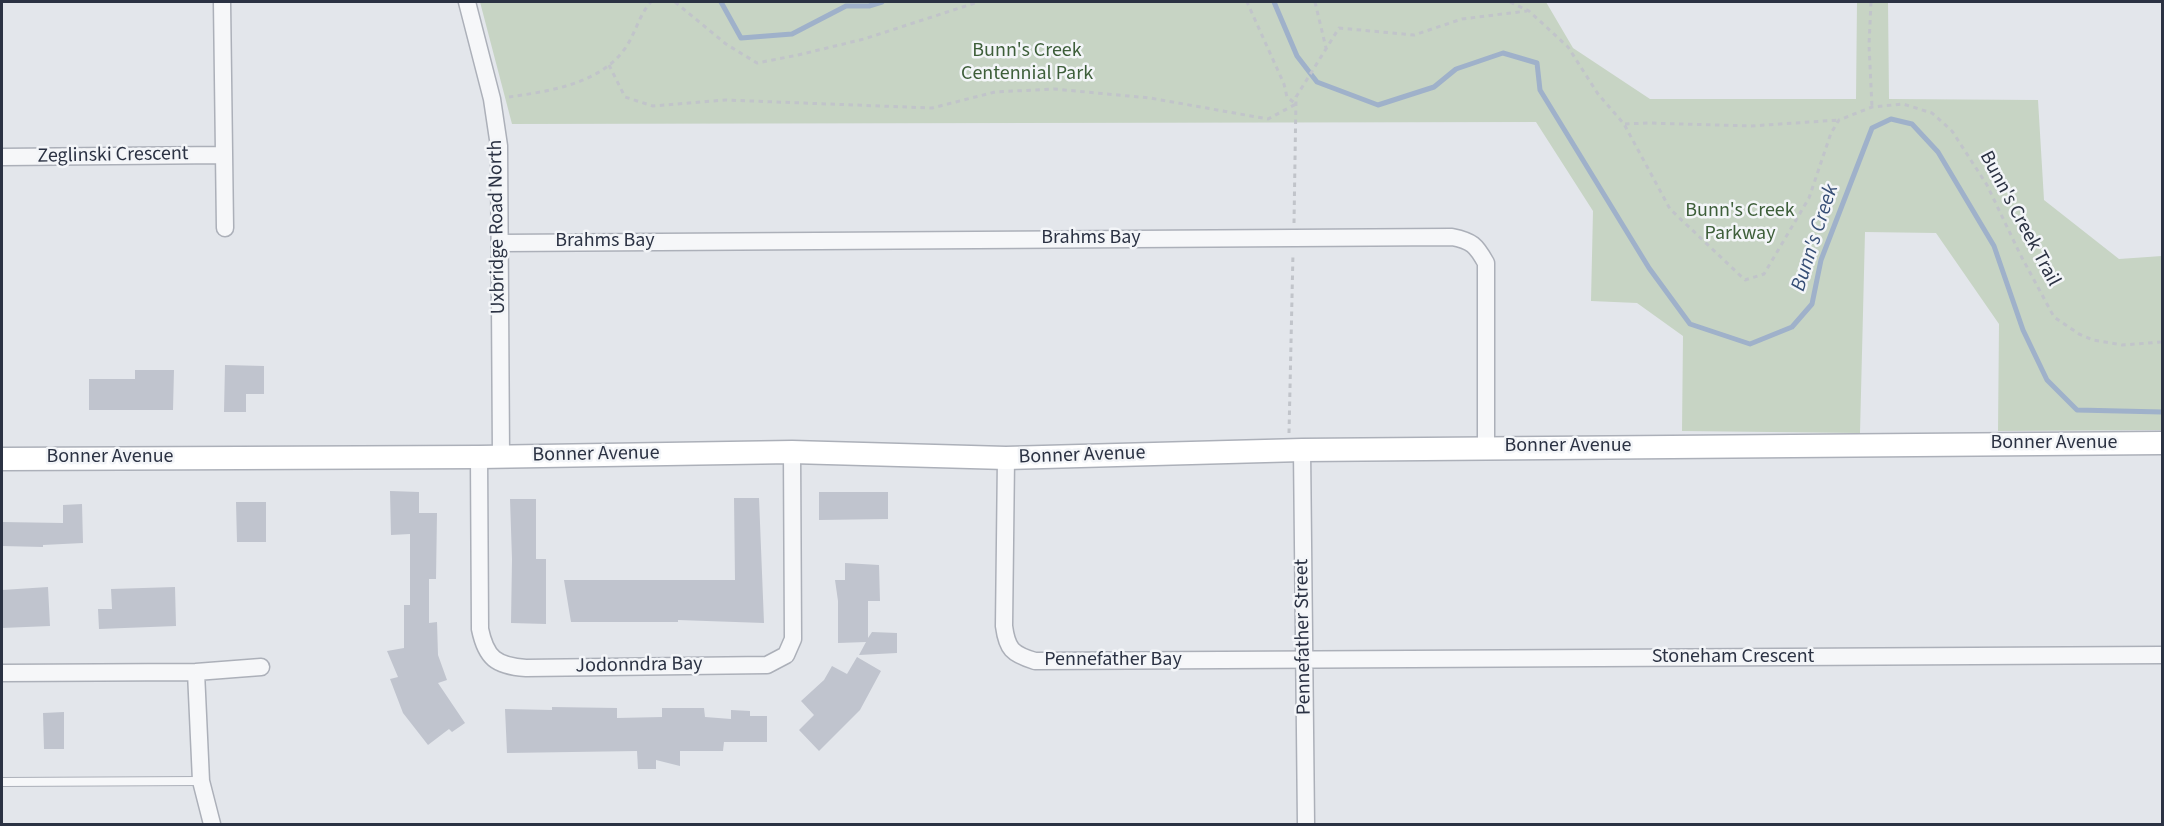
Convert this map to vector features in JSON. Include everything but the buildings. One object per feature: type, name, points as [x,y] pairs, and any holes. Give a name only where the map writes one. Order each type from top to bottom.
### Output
[{"type":"street","points":[[222,2],[225,228]]},
{"type":"street","name":"Uxbridge Road North","points":[[467,2],[492,99],[499,146],[500,243],[490,457]]},
{"type":"street","name":"Zeglinski Crescent","points":[[2,157],[224,155]]},
{"type":"street","name":"Brahms Bay","points":[[500,243],[1452,237],[1467,240],[1478,248],[1486,263],[1486,447]]},
{"type":"street","name":"Bonner Avenue","points":[[2,459],[490,457],[792,452],[1006,458],[1486,447],[2163,443]]},
{"type":"street","name":"Pennefather Street","points":[[1295,450],[1303,661],[1306,825]]},
{"type":"street","name":"Jodonndra Bay","points":[[490,457],[480,629],[483,646],[493,659],[509,667],[526,668],[766,665],[786,655],[793,639],[792,452]]},
{"type":"street","name":"Pennefather Bay","points":[[1006,458],[1004,626],[1006,644],[1019,656],[1035,661],[1303,661]]},
{"type":"street","name":"Stoneham Crescent","points":[[1303,661],[2163,655]]},
{"type":"street","points":[[2,673],[196,672],[261,667]]},
{"type":"street","points":[[196,672],[201,781],[212,825]]},
{"type":"lane","points":[[2,782],[201,781]]},
{"type":"path","points":[[492,99],[552,91],[590,77],[609,65],[627,45],[642,12],[651,2]]},
{"type":"path","points":[[675,2],[726,44],[757,63],[864,39],[978,2]]},
{"type":"path","points":[[1247,2],[1284,84],[1287,97],[1296,104]]},
{"type":"path","points":[[1315,2],[1326,48]]},
{"type":"path","points":[[1510,2],[1529,11],[1568,47],[1598,94],[1624,124],[1670,209],[1745,280],[1764,274],[1809,198],[1831,133],[1839,120]]},
{"type":"path","points":[[1871,2],[1869,45],[1872,106]]},
{"type":"path","points":[[1295,450],[1296,97],[1339,28],[1414,35],[1462,19],[1529,11]]},
{"type":"path","points":[[609,65],[625,97],[653,106],[725,100],[932,108],[995,92],[1054,89],[1150,98],[1268,119],[1296,104]]},
{"type":"path","name":"Bunn's Creek Trail","points":[[1624,124],[1751,126],[1839,120],[1872,106],[1903,104],[1932,113],[1952,131],[1987,184],[2020,254],[2054,317],[2079,334],[2093,340],[2121,345],[2163,342]]},
{"type":"green space","points":[[480,2],[1546,2],[1573,48],[1650,99],[1856,99],[1857,2],[1888,2],[1889,99],[2038,100],[2044,200],[2119,259],[2162,256],[2162,430],[1998,431],[1999,324],[1936,233],[1865,232],[1860,433],[1682,431],[1683,336],[1637,303],[1591,301],[1593,211],[1536,122],[512,124]]},
{"type":"waterway","name":"Bunn's Creek","points":[[721,2],[741,38],[792,34],[846,6],[869,6],[882,2]]},
{"type":"waterway","name":"Bunn's Creek","points":[[1274,2],[1297,56],[1317,82],[1378,105],[1434,87],[1456,69],[1503,53],[1537,63],[1540,90],[1649,268],[1690,324],[1750,344],[1792,327],[1812,304],[1821,260],[1872,128],[1891,119],[1912,124],[1938,152],[1994,246],[2023,330],[2047,380],[2077,410],[2162,412]]},
{"type":"park label","name":"Bunn's Creek Centennial Park","points":[[1027,64]]},
{"type":"park label","name":"Bunn's Creek Parkway","points":[[1740,224]]}]
